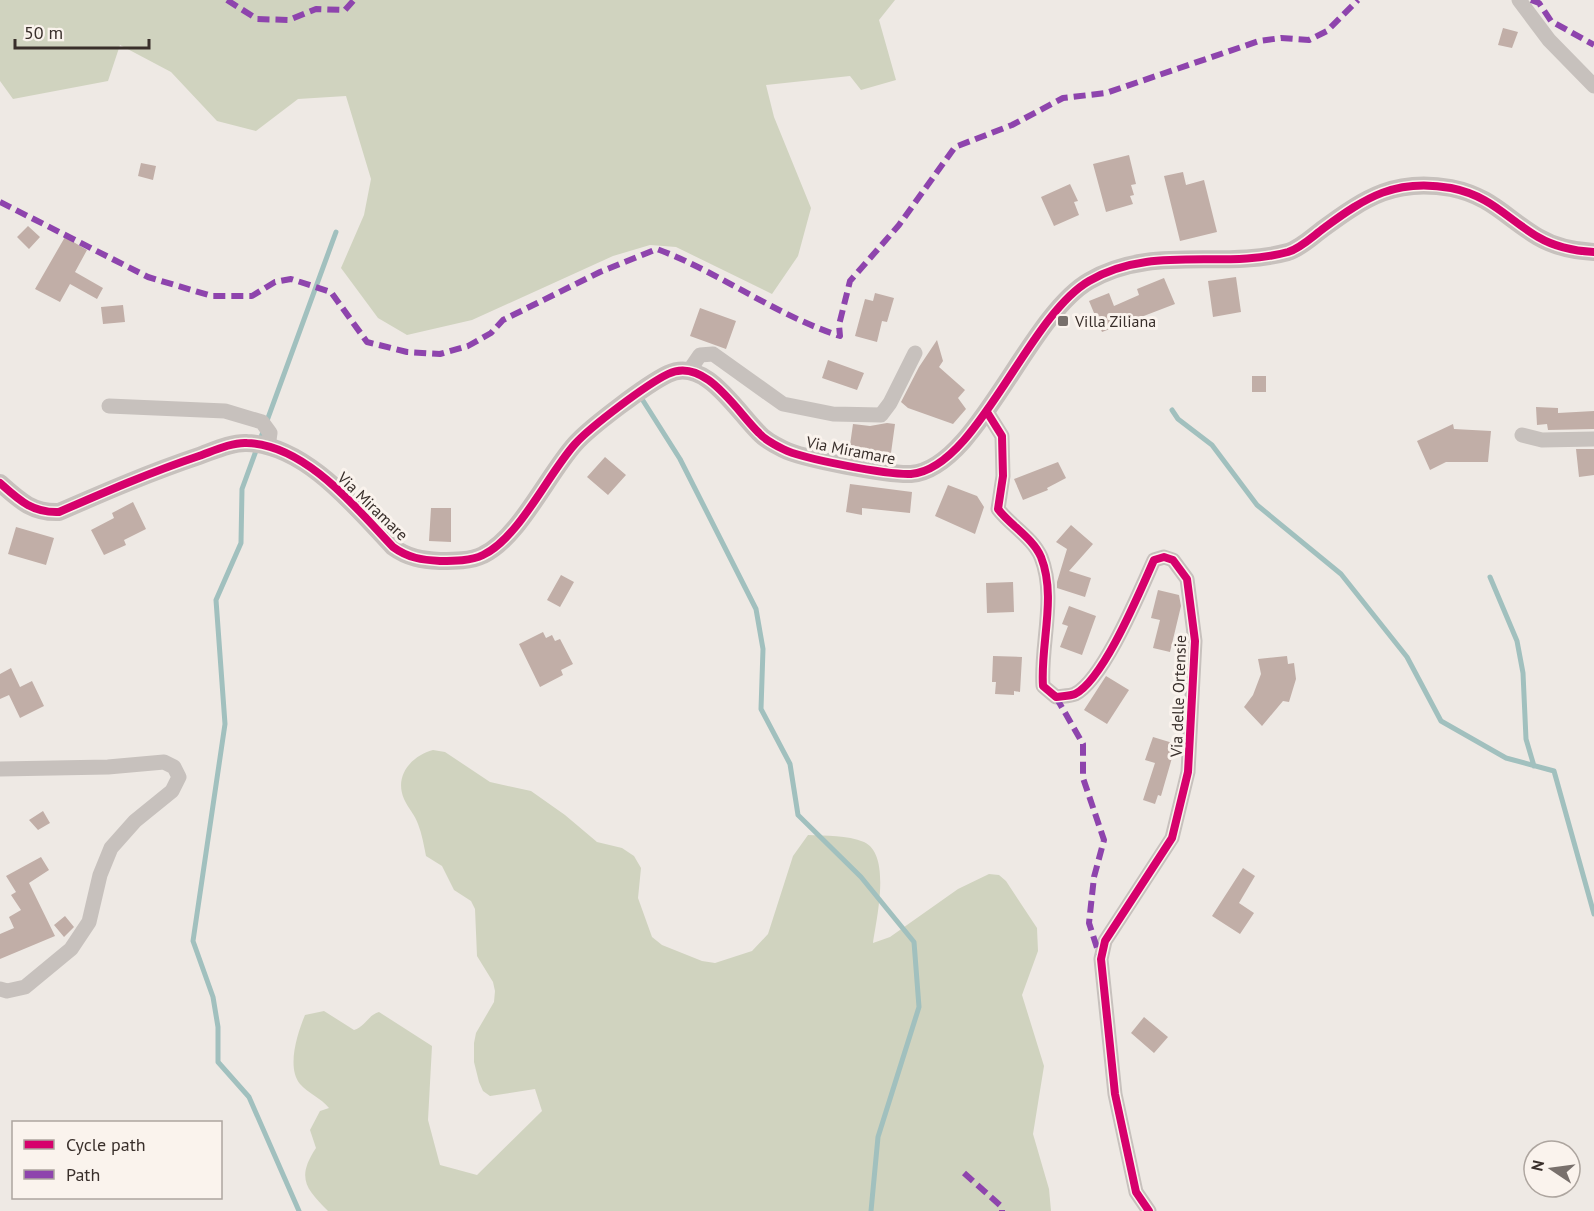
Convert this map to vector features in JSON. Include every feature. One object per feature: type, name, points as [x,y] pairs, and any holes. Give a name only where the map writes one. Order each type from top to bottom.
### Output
[{"type":"street","points":[[1519,0],[1549,40],[1594,86]]},
{"type":"street","name":"Via Miramare","points":[[0,483],[32,509],[43,513],[59,512],[148,473],[219,449],[246,443],[268,447],[302,463],[333,484],[393,547],[404,555],[421,560],[454,561],[482,556],[503,541],[576,442],[669,373],[689,371],[711,382],[762,437],[787,451],[829,462],[908,474],[929,470],[945,460],[987,412],[1043,325],[1064,299],[1090,281],[1127,264],[1160,259],[1259,259],[1294,250],[1348,210],[1391,187],[1426,185],[1453,189],[1481,197],[1539,238],[1571,250],[1594,252]]},
{"type":"street","points":[[689,371],[700,355],[713,354],[783,404],[832,414],[881,415],[890,403],[915,353]]},
{"type":"street","points":[[109,406],[225,411],[262,422],[270,433],[268,447]]},
{"type":"street","name":"Via delle Ortensie","points":[[987,412],[1002,436],[1003,476],[998,509],[1009,524],[1030,541],[1041,557],[1047,609],[1041,661],[1043,686],[1056,697],[1074,694],[1091,679],[1116,640],[1154,560],[1164,557],[1173,560],[1187,579],[1195,640],[1188,772],[1172,838],[1105,941],[1101,959],[1115,1094],[1136,1191],[1149,1211]]},
{"type":"street","points":[[1522,435],[1542,440],[1594,439]]},
{"type":"street","points":[[0,769],[108,767],[164,762],[174,767],[179,777],[172,792],[135,821],[111,848],[100,875],[89,922],[71,949],[25,987],[7,992],[0,989]]},
{"type":"green space","points":[[0,0],[895,0],[879,20],[896,80],[861,90],[850,76],[766,85],[774,117],[811,208],[798,256],[772,294],[676,247],[650,245],[613,256],[472,320],[407,335],[378,318],[341,268],[364,215],[371,179],[346,96],[298,99],[256,131],[217,121],[171,72],[120,45],[108,81],[13,99],[0,81]]},
{"type":"green space","points":[[433,750],[445,752],[490,782],[531,791],[597,842],[622,848],[634,856],[641,868],[638,898],[652,937],[662,945],[702,961],[715,963],[752,951],[768,934],[793,856],[808,835],[851,838],[864,842],[873,849],[878,860],[880,889],[873,943],[890,937],[958,889],[989,874],[999,875],[1006,881],[1037,928],[1038,951],[1022,995],[1044,1066],[1033,1134],[1049,1189],[1051,1211],[328,1211],[309,1189],[305,1175],[306,1167],[316,1148],[310,1130],[320,1111],[329,1108],[303,1087],[296,1077],[295,1050],[305,1015],[324,1011],[354,1030],[379,1012],[432,1046],[428,1120],[440,1165],[477,1175],[542,1111],[535,1089],[490,1096],[483,1091],[479,1082],[474,1062],[474,1043],[476,1033],[494,1002],[495,991],[493,982],[477,956],[475,909],[471,901],[454,890],[442,866],[426,856],[418,824],[401,791],[401,782],[406,768],[418,757]]},
{"type":"building","points":[[1503,28],[1518,32],[1512,48],[1498,45]]},
{"type":"building","points":[[1129,155],[1136,184],[1131,185],[1134,195],[1130,196],[1133,204],[1106,212],[1093,164]]},
{"type":"building","points":[[141,163],[156,166],[153,180],[138,176]]},
{"type":"building","points":[[1183,172],[1186,185],[1204,180],[1217,232],[1180,241],[1164,176]]},
{"type":"building","points":[[1070,184],[1078,201],[1074,202],[1079,215],[1054,226],[1041,197]]},
{"type":"building","points":[[28,226],[40,237],[29,249],[17,237]]},
{"type":"building","points":[[65,237],[87,250],[75,272],[103,288],[97,299],[70,284],[60,302],[35,289]]},
{"type":"building","points":[[1236,277],[1241,312],[1213,317],[1208,281]]},
{"type":"building","points":[[1164,278],[1175,304],[1102,332],[1089,301],[1109,293],[1114,306],[1139,295],[1137,289]]},
{"type":"building","points":[[875,293],[894,298],[887,322],[882,321],[877,342],[855,336],[865,299],[873,301]]},
{"type":"building","points":[[123,305],[125,322],[103,324],[101,307]]},
{"type":"building","points":[[700,308],[736,321],[726,349],[690,336]]},
{"type":"building","points":[[937,340],[943,361],[939,367],[965,390],[958,398],[966,409],[953,424],[908,408],[901,402],[919,367]]},
{"type":"building","points":[[828,360],[864,373],[857,390],[822,378]]},
{"type":"building","points":[[1252,376],[1266,376],[1266,392],[1252,392]]},
{"type":"building","points":[[1536,407],[1558,408],[1558,413],[1594,411],[1594,429],[1548,430],[1547,424],[1537,425]]},
{"type":"building","points":[[853,424],[870,426],[895,424],[891,453],[849,452]]},
{"type":"building","points":[[1453,424],[1454,429],[1491,431],[1488,462],[1446,462],[1430,470],[1417,441]]},
{"type":"building","points":[[1576,449],[1594,449],[1594,475],[1579,477]]},
{"type":"building","points":[[605,457],[626,475],[608,495],[587,477]]},
{"type":"building","points":[[1058,462],[1066,478],[1047,488],[1048,490],[1023,500],[1014,479]]},
{"type":"building","points":[[850,484],[912,492],[910,513],[862,508],[862,515],[846,512]]},
{"type":"building","points":[[948,485],[977,496],[984,507],[975,534],[935,516]]},
{"type":"building","points":[[133,502],[146,529],[124,540],[126,545],[104,555],[91,530],[114,518],[112,513]]},
{"type":"building","points":[[431,508],[451,508],[451,542],[429,541]]},
{"type":"building","points":[[1071,525],[1093,544],[1069,571],[1091,578],[1085,597],[1057,588],[1067,549],[1056,542]]},
{"type":"building","points":[[16,527],[54,538],[46,565],[8,554]]},
{"type":"building","points":[[561,575],[574,582],[560,607],[547,600]]},
{"type":"building","points":[[1013,582],[1014,612],[987,613],[986,583]]},
{"type":"building","points":[[1158,590],[1179,595],[1181,606],[1170,652],[1153,648],[1160,620],[1151,618]]},
{"type":"building","points":[[1069,606],[1096,616],[1082,655],[1060,647],[1068,626],[1062,624]]},
{"type":"building","points":[[543,632],[546,638],[552,635],[555,641],[560,639],[573,664],[561,670],[563,675],[540,687],[519,644]]},
{"type":"building","points":[[993,656],[1022,657],[1020,692],[1014,691],[1014,695],[995,694],[996,682],[992,682]]},
{"type":"building","points":[[1287,656],[1288,664],[1294,663],[1296,679],[1289,702],[1283,701],[1262,726],[1244,707],[1253,695],[1261,674],[1258,659]]},
{"type":"building","points":[[11,668],[20,687],[32,681],[44,706],[20,718],[9,695],[0,699],[0,674]]},
{"type":"building","points":[[1106,676],[1129,690],[1107,724],[1084,710]]},
{"type":"building","points":[[1153,737],[1176,744],[1161,796],[1158,795],[1155,804],[1143,800],[1155,763],[1145,760]]},
{"type":"building","points":[[43,811],[50,823],[38,830],[29,820]]},
{"type":"building","points":[[41,857],[49,870],[29,883],[55,936],[0,959],[0,934],[14,928],[9,917],[21,910],[11,895],[16,892],[6,876]]},
{"type":"building","points":[[1243,868],[1255,876],[1239,903],[1254,913],[1240,934],[1212,916]]},
{"type":"building","points":[[65,916],[74,927],[64,937],[54,925]]},
{"type":"building","points":[[1144,1017],[1168,1037],[1154,1053],[1131,1033]]},
{"type":"waterway","points":[[299,1211],[249,1097],[218,1062],[218,1027],[213,997],[193,941],[225,724],[216,600],[241,543],[242,489],[336,232]]},
{"type":"waterway","points":[[642,399],[680,459],[756,609],[763,649],[761,709],[790,764],[798,815],[861,877],[914,942],[919,1007],[878,1137],[871,1211]]},
{"type":"waterway","points":[[1172,410],[1178,419],[1212,445],[1257,505],[1341,574],[1407,657],[1441,721],[1506,758],[1554,771],[1594,914]]},
{"type":"waterway","points":[[1490,577],[1517,641],[1523,673],[1526,739],[1534,766]]},
{"type":"marked path","points":[[227,0],[257,19],[289,20],[316,9],[345,10],[354,0]]},
{"type":"marked path","points":[[0,202],[148,277],[212,296],[252,296],[275,282],[291,279],[331,292],[367,342],[407,352],[440,354],[468,346],[491,333],[503,320],[600,272],[657,249],[793,317],[840,336],[839,325],[850,281],[899,225],[955,147],[1012,125],[1063,98],[1106,93],[1259,41],[1281,38],[1309,40],[1327,31],[1358,0]]},
{"type":"marked path","points":[[1531,0],[1539,3],[1551,21],[1594,45]]},
{"type":"marked path","points":[[1056,697],[1083,744],[1083,778],[1104,840],[1094,877],[1089,923],[1100,957]]},
{"type":"marked path","points":[[964,1173],[1002,1207],[1002,1211]]},
{"type":"cycle path","points":[[0,483],[33,508],[59,512],[146,475],[223,447],[241,443],[269,446],[290,455],[328,481],[399,551],[427,560],[468,560],[483,555],[509,535],[582,437],[633,396],[668,374],[682,371],[695,373],[707,379],[730,400],[761,436],[783,449],[846,466],[911,474],[935,466],[958,447],[980,420],[1044,326],[1066,299],[1089,281],[1113,270],[1137,263],[1162,260],[1238,259],[1288,252],[1302,245],[1339,217],[1368,199],[1398,188],[1414,186],[1451,188],[1477,196],[1498,208],[1527,230],[1551,243],[1565,248],[1594,252]]},
{"type":"cycle path","points":[[987,412],[1002,436],[1003,476],[998,509],[1033,544],[1046,572],[1048,605],[1043,686],[1056,697],[1075,694],[1098,671],[1120,633],[1154,560],[1164,557],[1173,560],[1187,579],[1195,641],[1188,772],[1172,838],[1105,941],[1101,959],[1115,1094],[1136,1192],[1149,1211]]},
{"type":"place","name":"Villa Ziliana","points":[[1063,321]]}]
